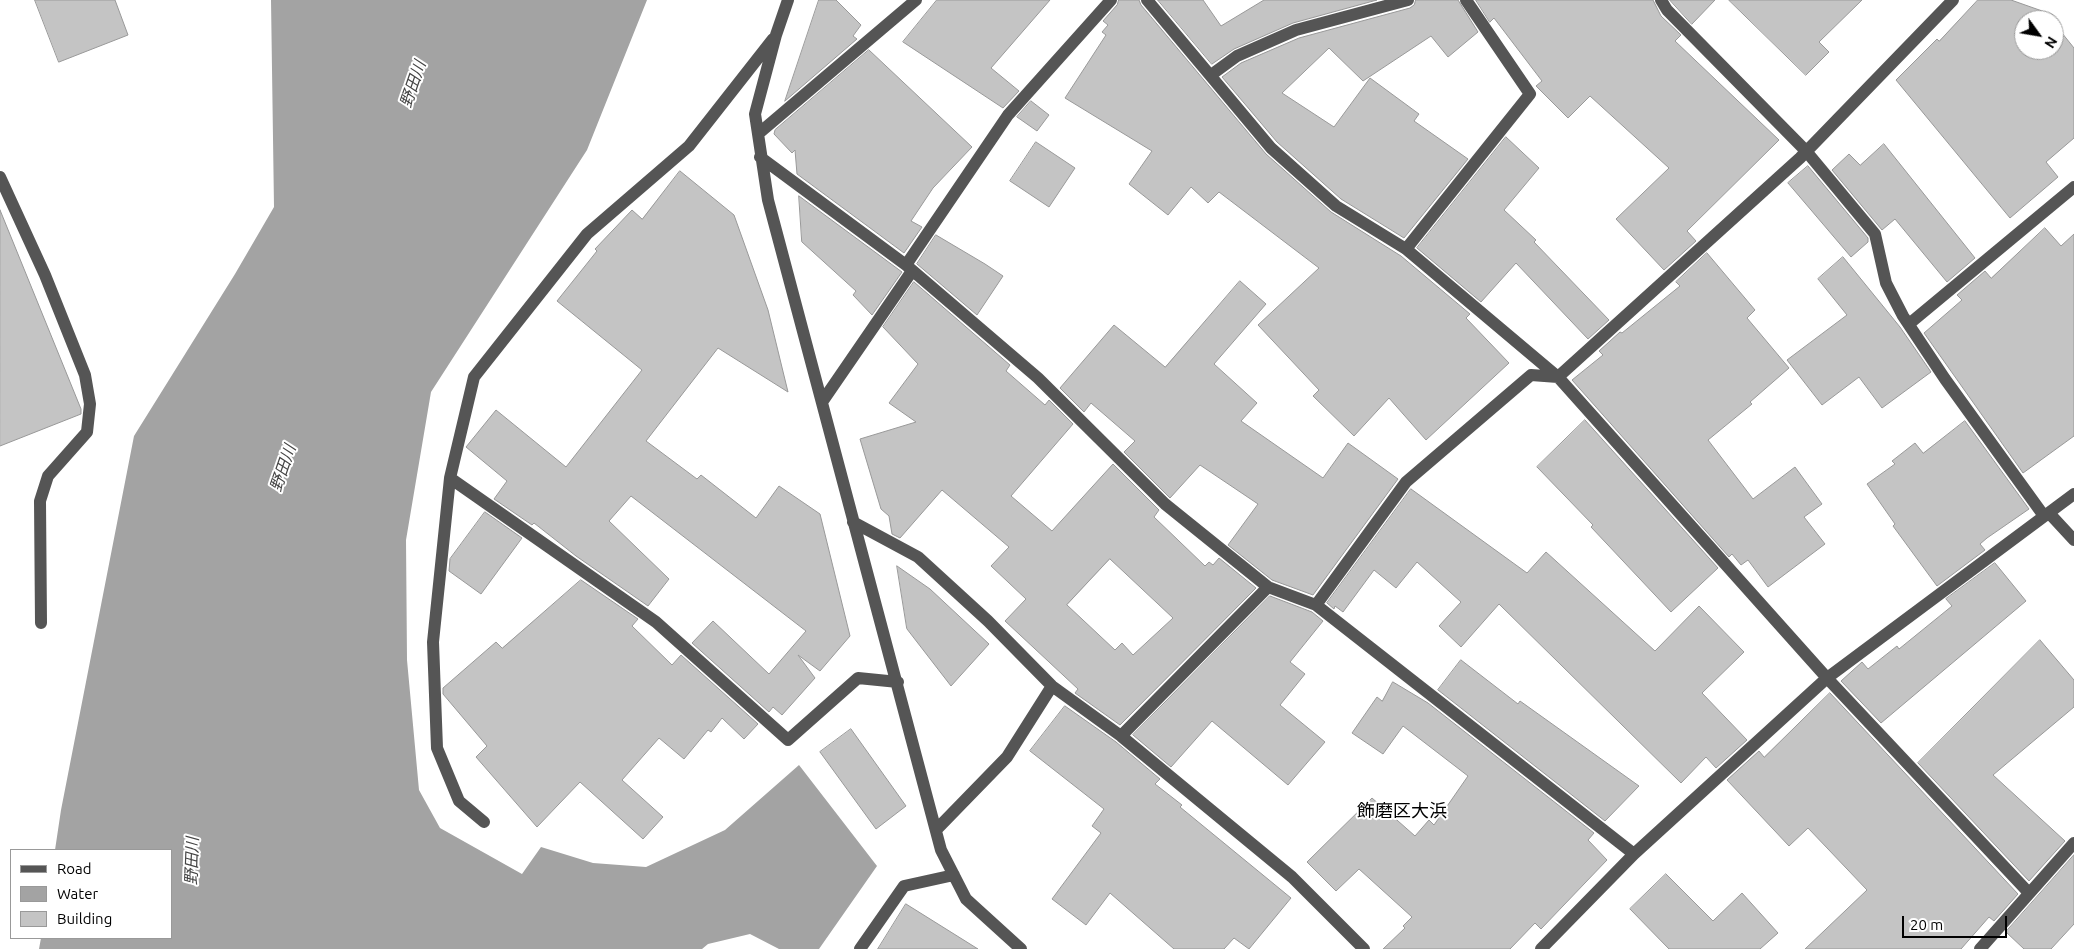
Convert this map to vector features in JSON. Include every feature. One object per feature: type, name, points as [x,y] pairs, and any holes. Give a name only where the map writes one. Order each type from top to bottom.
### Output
[{"type":"street","points":[[788,0],[776,35],[756,114],[760,157],[768,200],[853,522],[898,682],[941,850],[966,899],[1021,949]]},
{"type":"street","points":[[758,134],[916,0]]},
{"type":"street","points":[[822,402],[1008,115],[1111,0]]},
{"type":"street","points":[[1147,0],[1278,154],[1336,206],[1406,249],[1558,377],[1827,678],[2030,893]]},
{"type":"street","points":[[1211,75],[1237,56],[1296,30],[1408,0]]},
{"type":"street","points":[[1406,249],[1530,94],[1466,0]]},
{"type":"street","points":[[1661,0],[1667,10],[1806,151],[1875,234],[1886,283],[1909,324],[1944,379],[2046,514],[2074,540]]},
{"type":"street","points":[[1316,605],[1406,482],[1531,375],[1558,377],[1806,151],[1953,0]]},
{"type":"street","points":[[484,822],[459,801],[437,748],[433,642],[450,478],[474,377],[587,234],[689,146],[776,35]]},
{"type":"street","points":[[760,157],[909,268],[1038,378],[1165,504],[1268,587],[1316,605],[1634,854]]},
{"type":"street","points":[[0,177],[45,275],[86,376],[90,404],[87,432],[48,476],[40,501],[41,623]]},
{"type":"street","points":[[1909,324],[2074,187]]},
{"type":"street","points":[[450,478],[656,622],[788,740],[858,678],[898,682]]},
{"type":"street","points":[[1541,949],[1634,854],[1827,678],[2074,494]]},
{"type":"street","points":[[853,522],[918,557],[988,621],[1052,686],[1121,736],[1292,877],[1364,949]]},
{"type":"street","points":[[1121,736],[1268,587]]},
{"type":"street","points":[[936,830],[1007,757],[1052,686]]},
{"type":"street","points":[[1980,949],[2074,842]]},
{"type":"street","points":[[860,949],[904,886],[954,875]]},
{"type":"water","name":"野田川","points":[[271,0],[647,0],[587,150],[431,392],[406,540],[407,660],[419,790],[440,828],[522,874],[541,847],[593,863],[646,867],[725,830],[799,765],[877,866],[819,949],[779,949],[750,934],[708,944],[702,949],[39,949],[41,939],[172,939],[172,849],[55,849],[61,810],[134,436],[235,274],[274,207]]},
{"type":"building","points":[[35,0],[115,0],[128,35],[59,62]]},
{"type":"building","points":[[819,0],[836,0],[861,25],[853,36],[857,39],[785,101]]},
{"type":"building","points":[[937,0],[1050,0],[991,68],[1019,91],[1003,108],[903,42]]},
{"type":"building","points":[[1119,0],[1139,0],[1141,5],[1266,154],[1331,212],[1401,256],[1470,314],[1466,318],[1509,363],[1426,440],[1389,398],[1354,436],[1313,396],[1319,390],[1258,325],[1319,268],[1219,192],[1208,203],[1191,187],[1168,215],[1129,184],[1152,151],[1065,98],[1106,35],[1102,32],[1108,25],[1103,21]]},
{"type":"building","points":[[1158,0],[1203,0],[1221,26],[1264,0],[1377,0],[1293,23],[1234,49],[1212,64]]},
{"type":"building","points":[[1416,0],[1458,0],[1478,32],[1448,57],[1431,36],[1363,81],[1329,48],[1282,93],[1334,127],[1370,78],[1419,114],[1414,121],[1468,159],[1404,238],[1341,199],[1277,142],[1222,77],[1241,63],[1299,38],[1410,8]]},
{"type":"building","points":[[1476,0],[1653,0],[1661,16],[1681,35],[1675,41],[1779,140],[1687,231],[1696,241],[1664,270],[1616,219],[1669,168],[1590,96],[1568,118],[1536,86],[1542,81],[1494,18],[1490,22]]},
{"type":"building","points":[[1670,0],[1715,0],[1692,24]]},
{"type":"building","points":[[1729,0],[1862,0],[1819,42],[1829,52],[1806,75]]},
{"type":"building","points":[[1978,0],[2011,0],[2039,10],[2014,10],[2014,60],[2064,60],[2064,36],[2074,48],[2074,138],[2046,162],[2058,177],[2010,218],[1896,80],[1937,39],[1939,41]]},
{"type":"building","points":[[869,50],[972,147],[933,188],[911,221],[922,227],[904,253],[797,174],[795,150],[792,153],[774,134],[775,130]]},
{"type":"building","points":[[1031,101],[1049,115],[1037,131],[1017,117]]},
{"type":"building","points":[[1506,137],[1539,168],[1504,210],[1536,240],[1534,242],[1609,320],[1588,339],[1516,263],[1481,302],[1417,248]]},
{"type":"building","points":[[1036,142],[1075,168],[1049,207],[1010,181]]},
{"type":"building","points":[[1884,144],[1975,258],[1947,282],[1895,219],[1882,230],[1832,170],[1849,154],[1860,165]]},
{"type":"building","points":[[1808,166],[1868,238],[1868,242],[1851,257],[1788,183]]},
{"type":"building","points":[[680,171],[734,215],[768,310],[788,392],[718,348],[646,441],[697,479],[701,475],[756,518],[779,486],[820,514],[850,636],[820,671],[798,655],[815,678],[782,715],[773,707],[769,712],[692,643],[713,621],[769,674],[806,631],[631,496],[609,521],[669,579],[648,606],[576,556],[534,523],[532,525],[494,499],[507,481],[466,447],[496,410],[566,467],[642,370],[557,301],[597,251],[595,249],[632,210],[642,219]]},
{"type":"building","points":[[799,196],[902,272],[872,315],[853,295],[856,291],[802,242]]},
{"type":"building","points":[[0,210],[81,409],[81,414],[0,446]]},
{"type":"building","points":[[2045,228],[2061,246],[2074,234],[2074,436],[2023,473],[1924,333],[1962,300],[1957,295],[1985,271],[1991,278]]},
{"type":"building","points":[[936,235],[1003,276],[977,315],[917,264]]},
{"type":"building","points":[[1707,253],[1755,310],[1747,318],[1789,368],[1750,402],[1752,404],[1708,440],[1753,499],[1795,467],[1822,504],[1804,517],[1825,544],[1768,587],[1748,560],[1741,565],[1732,554],[1729,557],[1572,380],[1603,355],[1599,351],[1620,332],[1622,333],[1680,286],[1676,282]]},
{"type":"building","points":[[1843,257],[1900,327],[1931,372],[1882,408],[1859,377],[1822,405],[1787,360],[1847,315],[1818,279]]},
{"type":"building","points":[[1240,281],[1266,304],[1214,364],[1257,403],[1241,421],[1323,478],[1348,443],[1398,479],[1313,595],[1272,580],[1228,545],[1258,504],[1200,465],[1170,498],[1124,452],[1135,441],[1091,403],[1084,412],[1060,388],[1114,325],[1165,367]]},
{"type":"building","points":[[914,282],[1010,365],[1006,371],[1045,405],[1049,400],[1073,424],[1011,496],[1052,531],[1113,464],[1159,510],[1154,517],[1205,566],[1209,562],[1213,565],[1219,558],[1256,588],[1120,725],[1075,693],[1078,689],[1005,621],[1026,599],[991,566],[1009,547],[942,490],[900,538],[892,534],[889,516],[881,509],[860,439],[916,422],[889,403],[918,364],[883,327]],"holes":[[[1110,559],[1173,618],[1133,655],[1122,643],[1115,650],[1067,605]]]},
{"type":"building","points":[[1585,420],[1718,568],[1671,612],[1591,527],[1593,525],[1537,467]]},
{"type":"building","points":[[1965,421],[2029,509],[1987,538],[1980,544],[1985,550],[1937,586],[1893,526],[1895,524],[1867,484],[1895,464],[1892,461],[1915,443],[1923,453]]},
{"type":"building","points":[[1411,489],[1527,573],[1546,552],[1655,651],[1699,606],[1744,652],[1702,693],[1747,740],[1716,768],[1706,757],[1681,783],[1499,604],[1461,647],[1439,626],[1461,602],[1417,562],[1396,588],[1374,570],[1343,612],[1335,606],[1334,609],[1327,603]]},
{"type":"building","points":[[485,512],[522,538],[481,594],[449,571],[450,559]]},
{"type":"building","points":[[1995,563],[2026,601],[1881,723],[1841,681],[1862,662],[1868,669],[1897,646],[1899,649],[1952,606],[1946,599]]},
{"type":"building","points":[[897,566],[930,589],[989,644],[951,686],[907,629]]},
{"type":"building","points":[[581,580],[638,619],[632,626],[672,665],[681,655],[758,724],[744,739],[722,718],[711,732],[708,730],[684,759],[659,738],[622,780],[663,817],[643,839],[580,782],[537,827],[476,757],[487,746],[443,694],[443,688],[496,642],[502,648]]},
{"type":"building","points":[[1270,596],[1312,612],[1323,621],[1290,662],[1305,674],[1280,705],[1325,742],[1288,785],[1212,721],[1171,767],[1133,735]]},
{"type":"building","points":[[2040,640],[2074,680],[2074,707],[1993,775],[2065,841],[2029,881],[1918,763]]},
{"type":"building","points":[[1461,660],[1518,704],[1520,701],[1639,786],[1605,821],[1438,690]]},
{"type":"building","points":[[1393,682],[1428,703],[1594,833],[1588,840],[1607,860],[1541,929],[1535,923],[1510,949],[1383,949],[1405,928],[1403,926],[1412,917],[1359,869],[1336,891],[1307,862],[1372,798],[1415,836],[1429,820],[1434,825],[1468,776],[1403,726],[1383,754],[1352,733],[1377,697],[1382,701]]},
{"type":"building","points":[[1830,693],[2018,894],[1994,921],[1989,917],[1961,949],[1805,949],[1867,890],[1808,828],[1789,846],[1727,780],[1759,751],[1764,757]]},
{"type":"building","points":[[1065,706],[1116,742],[1160,779],[1155,784],[1182,805],[1180,807],[1291,898],[1249,949],[1234,938],[1224,949],[1174,949],[1110,893],[1086,925],[1052,899],[1101,833],[1092,826],[1104,809],[1030,751]]},
{"type":"building","points":[[851,729],[906,806],[876,829],[820,752]]},
{"type":"building","points":[[2074,855],[2074,924],[2051,949],[2024,949],[2006,932]]},
{"type":"building","points":[[1666,874],[1713,921],[1742,893],[1778,933],[1760,949],[1669,949],[1630,909]]},
{"type":"building","points":[[906,904],[978,949],[878,949]]},
{"type":"district","name":"飾磨区大浜","points":[[1402,811]]}]
